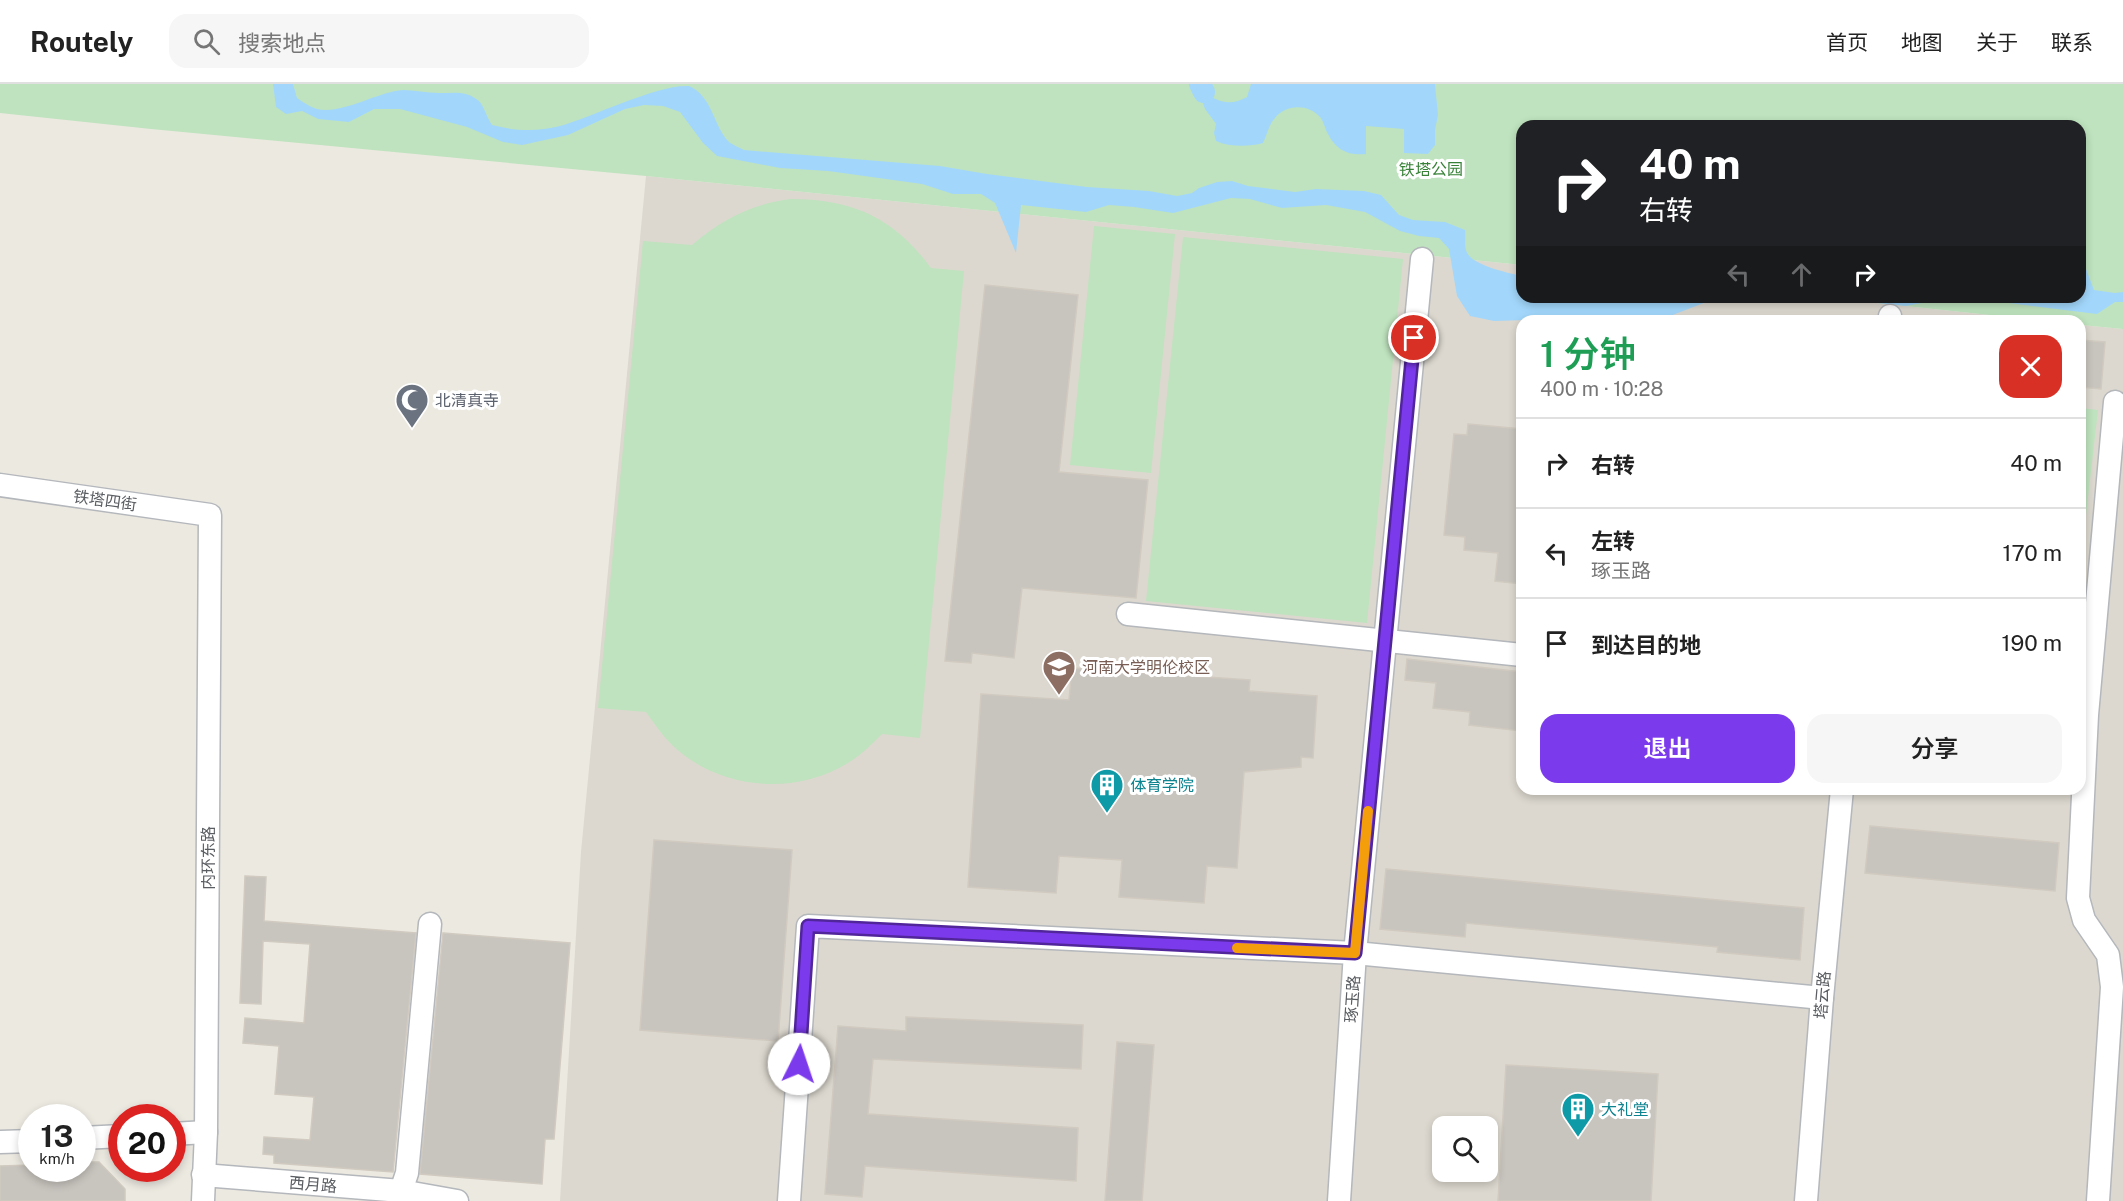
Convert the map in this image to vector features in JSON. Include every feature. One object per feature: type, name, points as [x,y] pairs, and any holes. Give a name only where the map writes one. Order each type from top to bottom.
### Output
[{"type":"street","name":"琢玉路","points":[[1339,1201],[1355,953],[1422,259]]},
{"type":"street","points":[[2086,694],[2115,402]]},
{"type":"street","name":"铁塔四街","points":[[0,484],[210,515]]},
{"type":"street","name":"内环东路","points":[[203,1201],[206,1132],[210,515]]},
{"type":"street","points":[[1128,614],[1516,655]]},
{"type":"street","name":"塔云路","points":[[1806,1201],[1841,795]]},
{"type":"street","points":[[2081,795],[2078,898],[2084,920],[2108,956],[2112,987],[2098,1201]]},
{"type":"street","points":[[401,1196],[407,1173],[430,924]]},
{"type":"street","points":[[789,1201],[808,926],[1355,953],[1822,998]]},
{"type":"street","points":[[186,1133],[206,1132]]},
{"type":"street","points":[[0,1142],[18,1141]]},
{"type":"street","name":"西月路","points":[[203,1175],[457,1201]]},
{"type":"shaded area","name":"河南大学明伦校区","points":[[646,176],[1516,264],[1516,303],[1877,303],[1990,315],[1516,315],[1516,795],[2086,795],[2086,325],[2123,329],[2123,1201],[1651,1201],[1658,1074],[1506,1065],[1498,1201],[560,1201],[581,852]]},
{"type":"green space","name":"铁塔公园","points":[[0,84],[2123,84],[2123,329],[2086,325],[2086,315],[1990,315],[1877,303],[2086,303],[2086,120],[1516,120],[1516,264],[0,113]]},
{"type":"green space","points":[[791,199],[834,203],[870,215],[887,224],[902,236],[931,268],[964,271],[920,738],[882,734],[855,758],[829,772],[806,780],[783,784],[758,783],[712,772],[691,760],[672,745],[646,712],[598,708],[643,241],[692,245],[738,214],[777,201]]},
{"type":"green space","points":[[1094,226],[1175,234],[1151,473],[1070,465]]},
{"type":"green space","points":[[1183,237],[1403,259],[1367,623],[1146,601]]},
{"type":"green space","points":[[2086,409],[2098,410],[2086,515]]},
{"type":"water","points":[[273,84],[293,84],[297,98],[314,108],[327,110],[403,90],[455,93],[474,97],[479,101],[492,125],[526,130],[560,126],[643,95],[689,86],[703,96],[728,141],[744,150],[940,166],[1087,187],[1149,191],[1177,196],[1192,193],[1217,182],[1232,181],[1248,186],[1295,192],[1316,189],[1364,191],[1381,195],[1399,215],[1413,220],[1445,222],[1465,230],[1466,250],[1474,260],[1490,268],[1516,275],[1516,303],[1704,303],[1673,315],[1516,315],[1516,320],[1494,321],[1470,316],[1457,296],[1449,249],[1439,238],[1400,231],[1365,212],[1326,205],[1282,208],[1250,199],[1231,198],[1173,213],[1109,205],[1086,212],[1021,205],[1016,253],[995,203],[981,194],[953,194],[922,184],[828,171],[780,168],[717,156],[703,143],[680,112],[663,106],[644,105],[625,109],[568,135],[522,145],[503,142],[467,127],[400,109],[374,109],[349,122],[318,119],[302,111],[286,114],[276,107]]},
{"type":"water","points":[[1251,84],[1435,84],[1438,115],[1435,145],[1428,154],[1404,153],[1404,129],[1366,126],[1366,154],[1348,153],[1335,144],[1320,117],[1309,110],[1297,107],[1285,110],[1275,118],[1263,143],[1239,146],[1216,141],[1214,133],[1216,124],[1205,109],[1200,95],[1204,92],[1220,101],[1236,102],[1247,97]]},
{"type":"water","points":[[2086,269],[2094,290],[2123,292],[2123,302],[2115,302],[2097,314],[2009,303],[2086,303]]},
{"type":"water","points":[[1878,303],[1922,303],[1906,306]]},
{"type":"building","points":[[985,285],[1078,295],[1059,472],[1148,480],[1136,598],[1022,588],[1014,658],[972,653],[971,663],[945,661]]},
{"type":"building","points":[[2086,340],[2105,342],[2101,389],[2086,388]]},
{"type":"building","points":[[1468,424],[1516,428],[1516,583],[1495,581],[1498,553],[1464,550],[1465,537],[1444,535],[1454,434],[1467,435]]},
{"type":"building","points":[[1407,659],[1516,671],[1516,730],[1469,725],[1470,712],[1433,708],[1436,683],[1405,680]]},
{"type":"building","name":"体育学院","points":[[1072,668],[1250,680],[1249,691],[1317,696],[1313,758],[1301,757],[1301,767],[1244,772],[1237,868],[1207,866],[1204,903],[1119,897],[1122,860],[1059,856],[1056,893],[968,887],[981,694],[1069,700]]},
{"type":"building","points":[[1870,826],[2059,843],[2055,891],[1865,873]]},
{"type":"building","points":[[654,840],[792,850],[778,1041],[640,1030]]},
{"type":"building","points":[[1386,869],[1804,908],[1800,960],[1717,952],[1718,947],[1466,923],[1465,937],[1380,929]]},
{"type":"building","points":[[245,876],[266,877],[264,921],[416,933],[393,1172],[274,1163],[274,1155],[263,1154],[264,1137],[310,1140],[314,1097],[275,1094],[279,1046],[243,1043],[245,1018],[304,1023],[310,944],[263,941],[261,1004],[240,1003]]},
{"type":"building","points":[[443,933],[570,943],[554,1139],[545,1139],[542,1184],[420,1174]]},
{"type":"building","points":[[906,1017],[1083,1025],[1081,1069],[873,1059],[868,1114],[1078,1128],[1076,1181],[865,1166],[862,1197],[825,1194],[838,1026],[906,1031]]},
{"type":"building","points":[[1117,1042],[1154,1045],[1142,1201],[1105,1201]]},
{"type":"building","name":"大礼堂","points":[[1506,1065],[1658,1074],[1651,1201],[1498,1201]]},
{"type":"building","points":[[96,1162],[99,1162],[108,1171],[108,1182],[118,1182],[125,1189],[125,1201],[0,1201],[0,1166],[18,1165],[18,1182],[96,1182]]},
{"type":"waterway","points":[[1200,84],[1204,92]]},
{"type":"slow traffic","points":[[1237,948],[1355,953],[1368,811]]},
{"type":"place","name":"北清真寺","points":[[412,429]]},
{"type":"place","name":"河南大学明伦校区","points":[[1059,696]]},
{"type":"place","name":"体育学院","points":[[1107,814]]},
{"type":"place","name":"大礼堂","points":[[1578,1138]]},
{"type":"route","points":[[799,1064],[808,926],[1355,953],[1414,338]]}]
